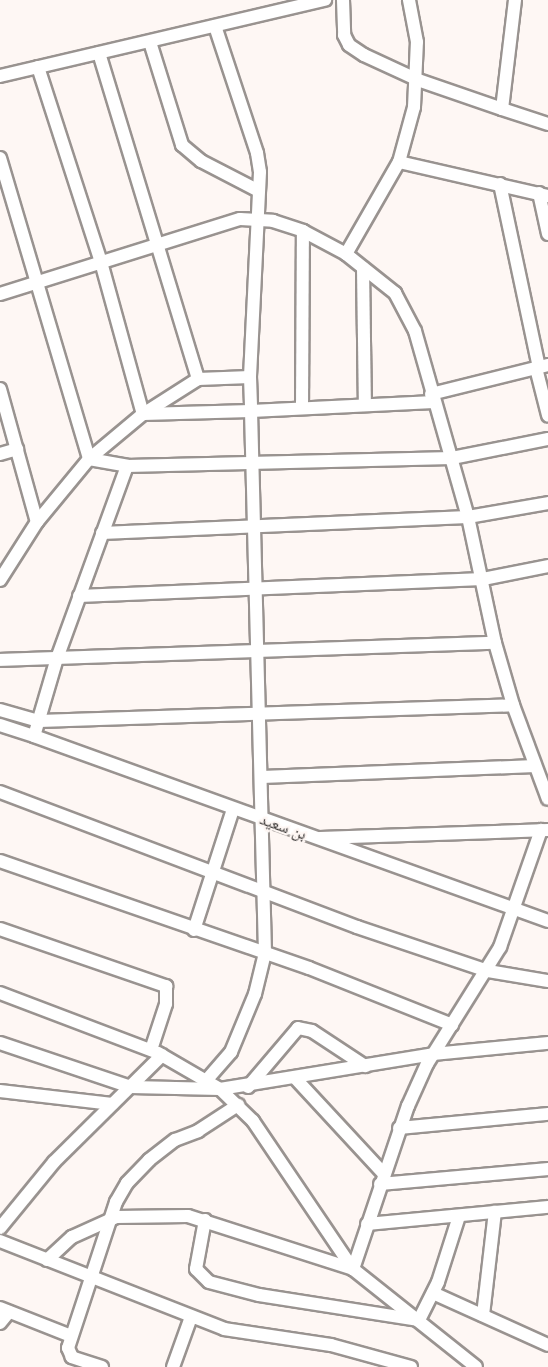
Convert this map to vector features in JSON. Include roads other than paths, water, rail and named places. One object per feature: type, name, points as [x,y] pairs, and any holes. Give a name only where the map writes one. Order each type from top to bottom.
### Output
[{"type":"street","points":[[0,76],[325,0]]},
{"type":"street","points":[[343,0],[344,35],[349,45],[418,80],[548,124]]},
{"type":"street","points":[[346,254],[399,162],[418,80],[417,42],[409,0]]},
{"type":"street","points":[[502,109],[515,0]]},
{"type":"street","points":[[207,1080],[231,1052],[255,994],[265,953],[258,589],[250,377],[259,220],[257,153],[215,26]]},
{"type":"street","points":[[150,42],[182,145],[201,161],[259,191]]},
{"type":"street","points":[[99,53],[159,243],[198,379]]},
{"type":"street","points":[[38,66],[101,262],[143,414]]},
{"type":"street","points":[[0,158],[39,281],[89,459]]},
{"type":"street","points":[[399,162],[544,195],[548,234]]},
{"type":"street","points":[[500,184],[541,366],[548,415]]},
{"type":"street","points":[[0,294],[240,219],[259,220],[303,231],[346,254],[404,304],[452,458],[483,579],[495,643],[513,705],[548,799]]},
{"type":"street","points":[[302,408],[303,231]]},
{"type":"street","points":[[363,268],[365,405]]},
{"type":"street","points":[[143,414],[365,405],[433,398],[541,366]]},
{"type":"street","points":[[0,580],[37,522],[89,459],[143,414],[198,379],[250,377]]},
{"type":"street","points":[[0,389],[37,522]]},
{"type":"street","points":[[89,459],[127,466],[452,458],[548,439]]},
{"type":"street","points":[[0,454],[17,449]]},
{"type":"street","points":[[34,736],[57,658],[127,466]]},
{"type":"street","points":[[102,532],[468,518],[548,503]]},
{"type":"street","points":[[79,596],[483,579],[548,566]]},
{"type":"street","points":[[0,660],[495,643]]},
{"type":"street","points":[[0,710],[39,721],[513,705]]},
{"type":"street","name":"بن سعيد","points":[[0,725],[548,921]]},
{"type":"street","points":[[262,777],[535,766]]},
{"type":"street","points":[[0,792],[265,893],[488,971],[548,981]]},
{"type":"street","points":[[194,930],[214,874],[232,809]]},
{"type":"street","points":[[313,838],[545,830],[516,910],[488,971],[433,1054],[399,1128],[353,1269]]},
{"type":"street","points":[[0,861],[265,953],[452,1025]]},
{"type":"street","points":[[0,929],[166,986],[166,1004],[157,1052],[131,1087],[54,1162],[0,1228]]},
{"type":"street","points":[[0,993],[157,1052],[220,1089],[238,1105],[283,1161],[338,1252],[353,1269],[476,1367]]},
{"type":"street","points":[[248,1087],[298,1028],[312,1031],[364,1066]]},
{"type":"street","points":[[0,1043],[131,1087],[220,1089],[248,1087],[433,1054],[548,1043]]},
{"type":"street","points":[[296,1079],[382,1179]]},
{"type":"street","points":[[0,1091],[112,1104]]},
{"type":"street","points":[[102,1367],[69,1354],[71,1336],[110,1219],[127,1183],[149,1160],[175,1140],[198,1131],[238,1105]]},
{"type":"street","points":[[399,1128],[548,1114]]},
{"type":"street","points":[[382,1179],[548,1169]]},
{"type":"street","points":[[368,1224],[548,1208],[548,1213]]},
{"type":"street","points":[[483,1315],[495,1212]]},
{"type":"street","points":[[46,1260],[72,1237],[110,1219],[152,1215],[205,1220],[353,1269]]},
{"type":"street","points":[[419,1320],[433,1293],[459,1216]]},
{"type":"street","points":[[205,1220],[196,1269],[209,1282],[259,1295],[419,1320]]},
{"type":"street","points":[[0,1241],[91,1279],[224,1329],[331,1346],[411,1367]]},
{"type":"street","points":[[433,1293],[548,1345]]},
{"type":"street","points":[[0,1323],[5,1310],[71,1336]]},
{"type":"street","points":[[173,1367],[191,1317]]}]
